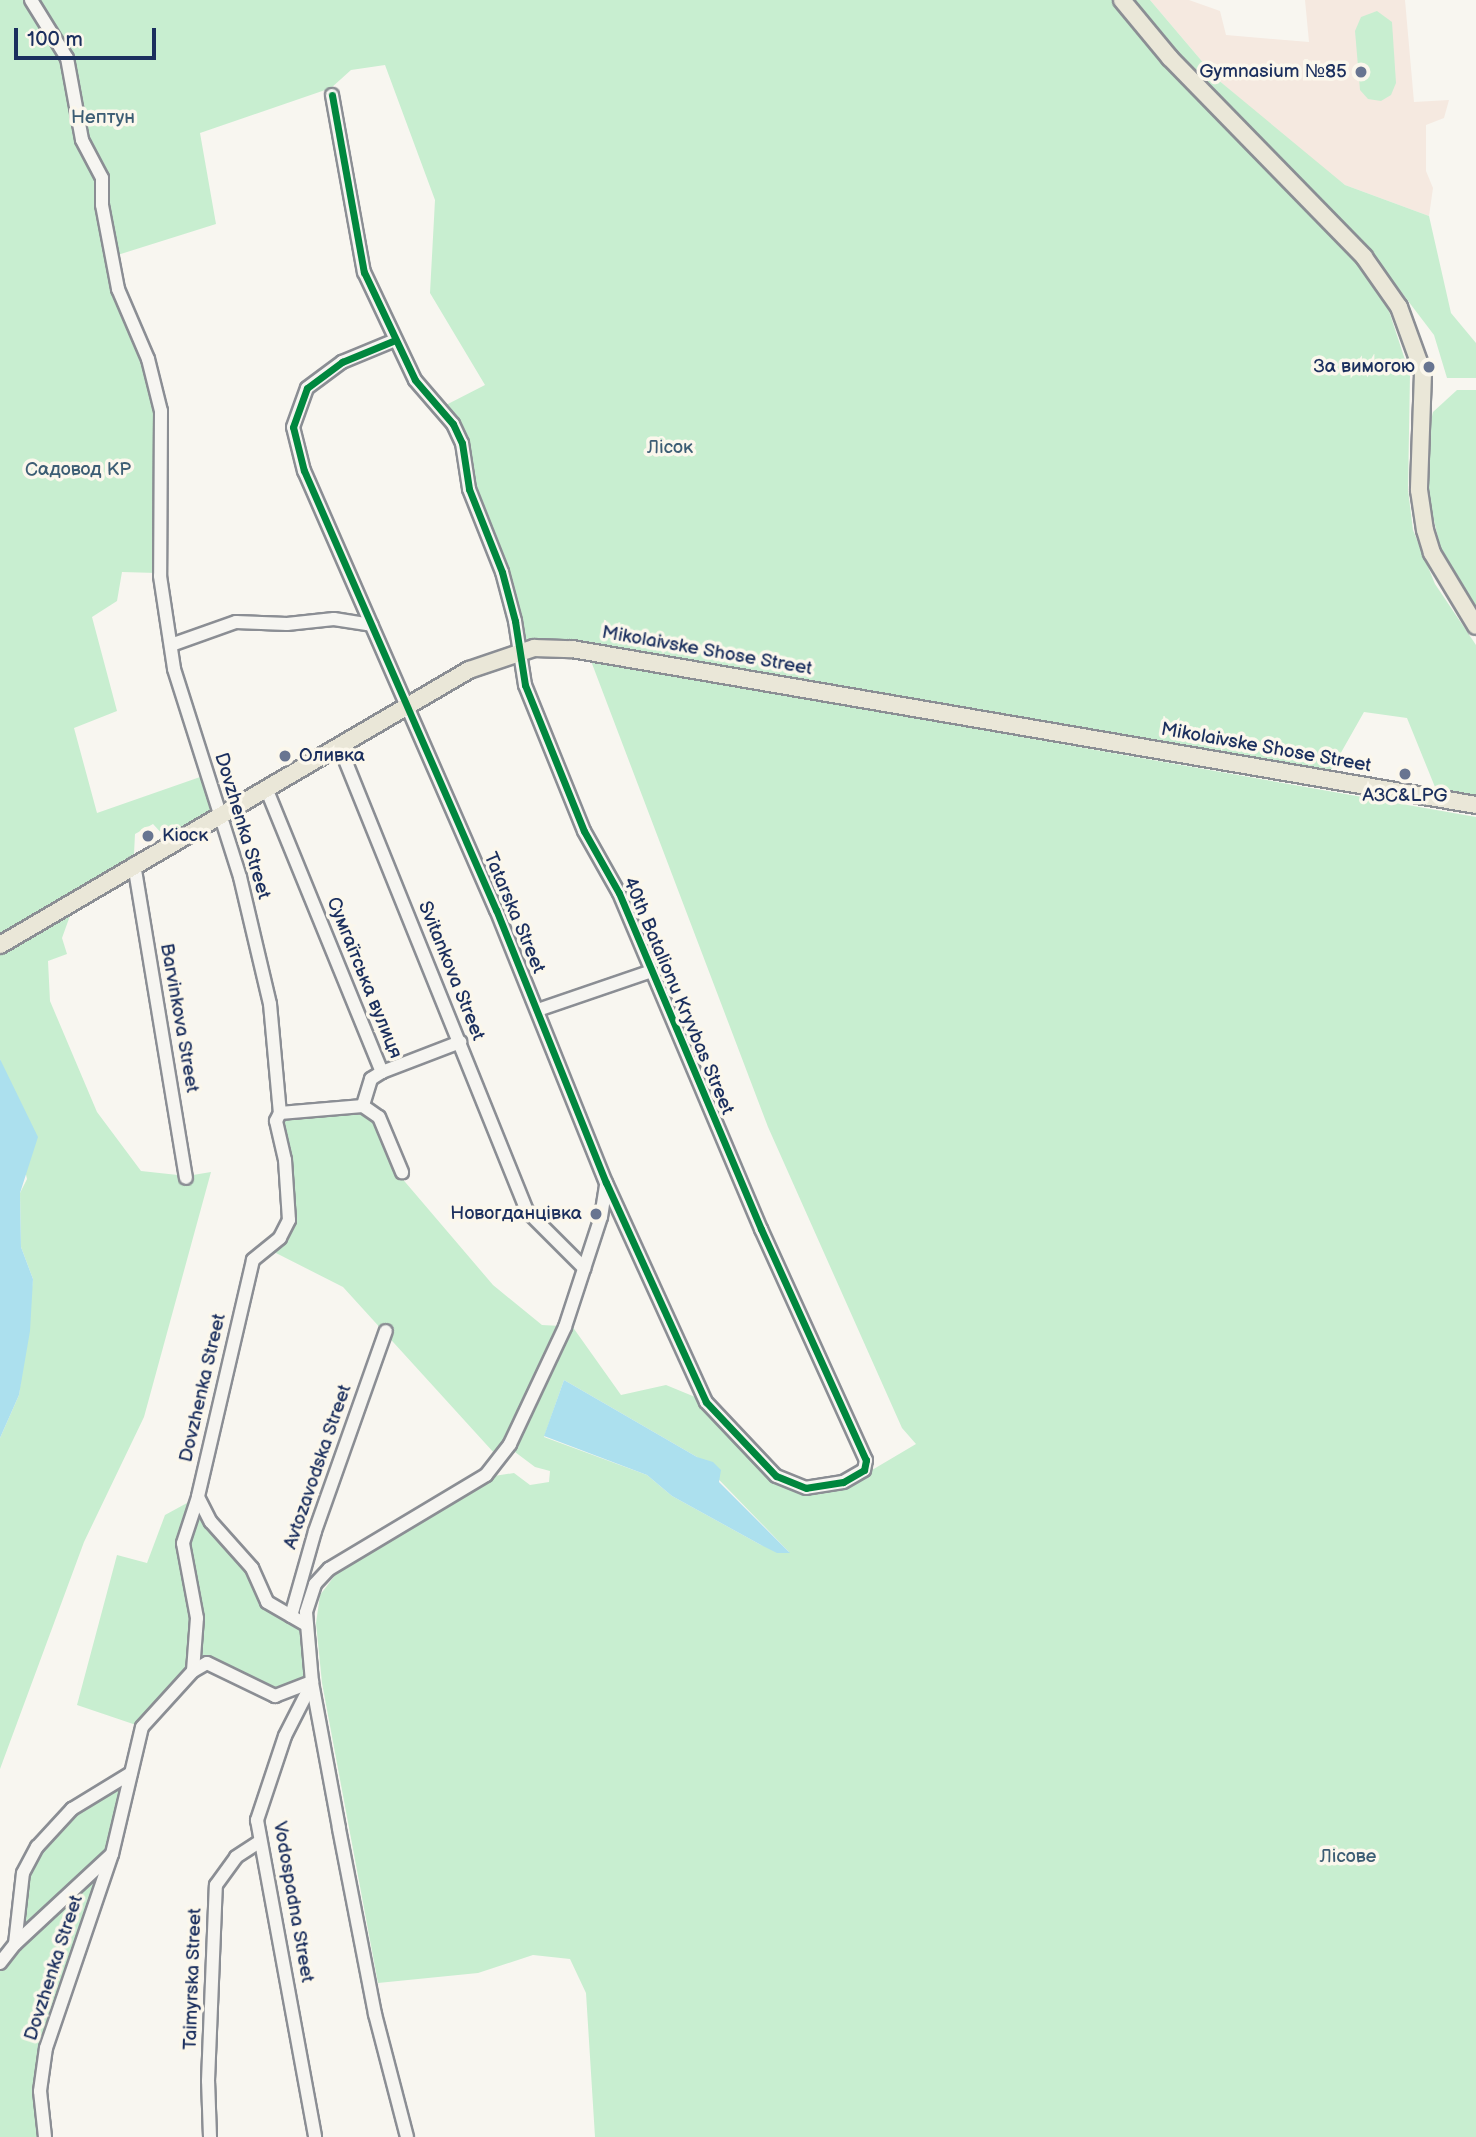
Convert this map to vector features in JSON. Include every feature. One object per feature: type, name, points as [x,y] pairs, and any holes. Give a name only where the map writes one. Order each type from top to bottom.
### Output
[{"type":"main road","points":[[1122,0],[1170,58],[1364,257],[1399,307],[1423,373],[1419,490],[1425,530],[1432,553],[1476,626]]},
{"type":"main road","name":"Mikolaivske Shose Street","points":[[0,945],[469,670],[519,650],[572,649],[1476,805]]},
{"type":"street","name":"Dovzhenka Street","points":[[31,0],[67,58],[82,140],[102,178],[102,205],[118,289],[148,359],[161,411],[160,576],[180,693],[220,814],[271,1004],[280,1113],[276,1121],[285,1160],[289,1220],[280,1238],[254,1261],[198,1497],[183,1544],[197,1618],[193,1671],[142,1727],[112,1854],[47,2048],[40,2091],[45,2137]]},
{"type":"street","name":"40th Batalionu Kryvbas Street","points":[[332,95],[364,272],[393,341],[423,394],[453,424],[462,443],[469,489],[502,572],[525,685],[574,807],[619,893],[649,972],[866,1460],[864,1470],[821,1488]]},
{"type":"street","name":"Tatarska Street","points":[[393,341],[342,362],[307,388],[293,427],[304,471],[408,705],[538,1010],[606,1183],[706,1402],[776,1476],[821,1488]]},
{"type":"street","points":[[171,645],[236,622],[287,624],[334,619],[372,625]]},
{"type":"street","name":"Svitankova Street","points":[[339,745],[527,1211],[584,1268]]},
{"type":"street","name":"Сумгаїтська вулиця","points":[[266,788],[383,1072],[371,1079],[363,1106]]},
{"type":"street","name":"Barvinkova Street","points":[[134,864],[186,1178]]},
{"type":"street","points":[[538,1010],[649,972]]},
{"type":"street","points":[[383,1072],[460,1042]]},
{"type":"street","points":[[280,1113],[363,1106],[379,1117],[402,1172]]},
{"type":"street","points":[[407,2137],[375,2014],[312,1682],[306,1624],[315,1584],[329,1569],[486,1475],[510,1444],[565,1328],[601,1217],[606,1183]]},
{"type":"street","name":"Avtozavodska Street","points":[[290,1616],[315,1531],[386,1331]]},
{"type":"street","points":[[198,1497],[211,1522],[252,1568],[267,1602],[306,1624]]},
{"type":"street","points":[[193,1671],[215,1664],[262,1693],[275,1696],[312,1682]]},
{"type":"street","name":"Vodospadna Street","points":[[312,1682],[262,1795],[259,1842],[315,2137]]},
{"type":"street","points":[[15,1944],[23,1873],[37,1847],[72,1809],[131,1773]]},
{"type":"street","name":"Taimyrska Street","points":[[210,2137],[208,2081],[216,1885],[236,1857],[259,1842]]},
{"type":"street","name":"Dovzhenka Street","points":[[0,1963],[15,1944],[112,1854]]},
{"type":"shaded area","points":[[1150,0],[1189,0],[1220,11],[1226,35],[1309,42],[1305,0],[1405,0],[1414,102],[1449,100],[1444,118],[1426,125],[1426,171],[1433,188],[1429,216],[1345,185],[1319,166],[1217,79]]},
{"type":"green space","points":[[0,0],[1112,0],[1164,64],[1355,262],[1389,311],[1410,375],[1408,490],[1413,530],[1435,584],[1476,645],[1476,798],[1437,792],[1407,718],[1364,712],[1330,772],[651,656],[548,640],[521,643],[522,617],[444,406],[485,385],[430,293],[435,200],[385,65],[351,70],[331,88],[200,133],[216,224],[108,258],[157,410],[157,573],[122,572],[117,601],[92,617],[117,711],[74,728],[97,813],[203,776],[214,810],[165,837],[153,824],[135,834],[134,854],[0,936]]},
{"type":"green space","points":[[1133,0],[1150,0],[1217,79],[1345,185],[1429,216],[1451,313],[1476,343],[1476,378],[1447,378],[1434,335],[1367,247],[1176,52]]},
{"type":"green space","points":[[1377,11],[1392,22],[1396,83],[1391,95],[1381,101],[1368,99],[1360,90],[1355,31],[1361,17]]},
{"type":"green space","points":[[1457,390],[1476,390],[1476,612],[1441,550],[1424,479],[1425,446],[1433,412]]},
{"type":"green space","name":"Лісове","points":[[591,661],[1476,817],[1476,2137],[595,2137],[586,1993],[570,1959],[533,1955],[478,1973],[378,1983],[322,1683],[316,1623],[320,1595],[339,1570],[494,1476],[514,1473],[530,1485],[549,1482],[550,1471],[535,1467],[515,1452],[572,1326],[621,1395],[666,1385],[700,1399],[759,1468],[804,1492],[845,1486],[916,1444],[902,1428],[768,1127]],"holes":[[[564,1380],[697,1457],[789,1552],[761,1545],[672,1496],[647,1475],[544,1437]]]},
{"type":"green space","points":[[71,913],[62,938],[67,954],[48,961],[50,1001],[97,1112],[141,1171],[187,1176],[211,1172],[144,1417],[84,1542],[0,1769],[0,1438],[19,1395],[33,1279],[21,1247],[20,1193],[27,1179],[0,1059],[0,954]]},
{"type":"green space","points":[[361,1110],[375,1119],[400,1176],[493,1285],[542,1325],[561,1326],[506,1440],[495,1454],[343,1287],[272,1251],[285,1238],[281,1123],[285,1115]]},
{"type":"green space","points":[[198,1497],[252,1568],[267,1602],[305,1624],[312,1682],[275,1696],[207,1663],[142,1727],[77,1705],[117,1555],[147,1563],[165,1515]]},
{"type":"green space","points":[[131,1773],[46,2048],[45,2137],[0,2137],[0,1963],[15,1944],[23,1873],[72,1809]]},
{"type":"water","points":[[0,1059],[38,1137],[20,1193],[21,1247],[33,1279],[30,1331],[19,1395],[0,1438]]},
{"type":"water","points":[[564,1380],[697,1457],[713,1462],[721,1470],[719,1482],[790,1553],[777,1553],[761,1545],[672,1496],[647,1475],[544,1436]]},
{"type":"cycle path","points":[[332,95],[364,272],[415,380],[453,424],[462,443],[469,489],[502,572],[515,621],[525,685],[584,831],[619,893],[761,1229],[866,1460],[864,1470],[843,1482],[806,1488],[776,1476],[706,1402],[606,1183],[496,910],[304,471],[293,427],[307,388],[342,362],[393,341]]},
{"type":"place","name":"Gymnasium №85","points":[[1361,72]]},
{"type":"place","name":"За вимогою","points":[[1429,367]]},
{"type":"place","name":"Оливка","points":[[285,756]]},
{"type":"place","name":"АЗС&LPG","points":[[1405,774]]},
{"type":"place","name":"Кіоск","points":[[148,836]]},
{"type":"place","name":"Новогданцівка","points":[[596,1214]]},
{"type":"park label","name":"Нептун","points":[[103,118]]},
{"type":"park label","name":"Лісок","points":[[670,448]]},
{"type":"park label","name":"Садовод КР","points":[[78,470]]}]
